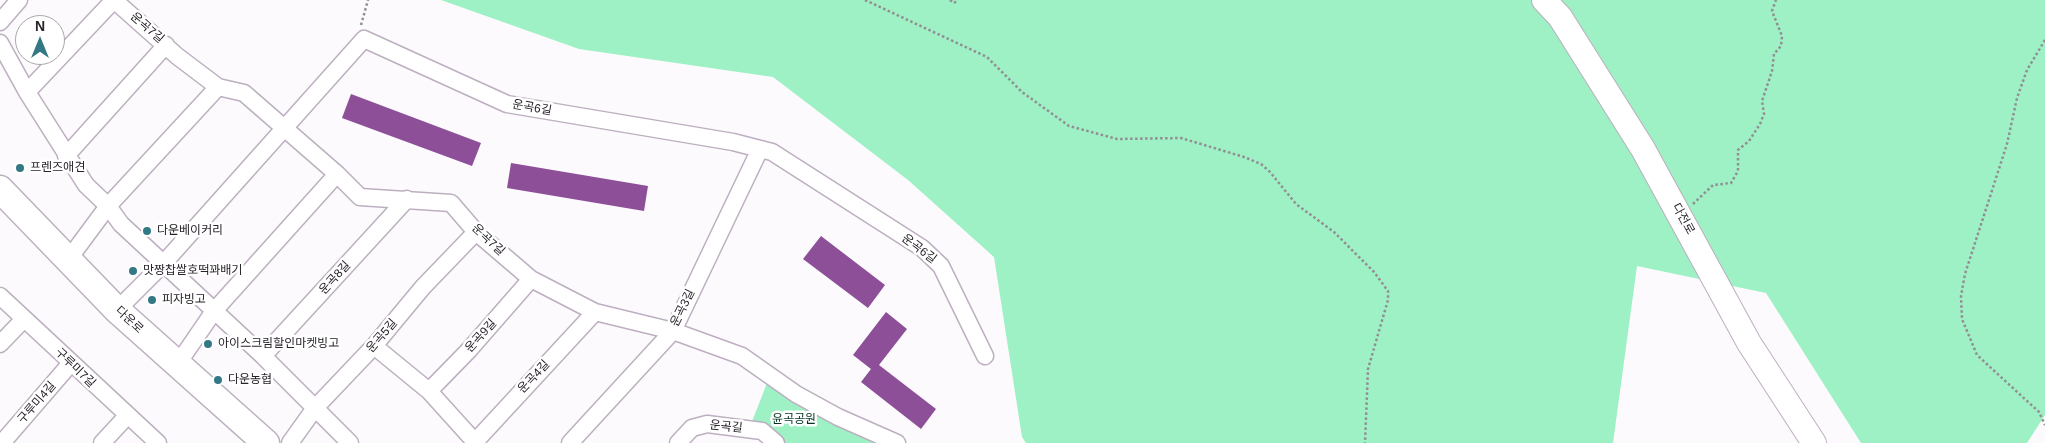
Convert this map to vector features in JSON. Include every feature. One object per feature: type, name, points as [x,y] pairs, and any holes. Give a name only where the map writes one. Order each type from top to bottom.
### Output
[{"type":"main road","name":"다전로","points":[[1544,0],[1560,17],[1643,149],[1680,213],[1749,343],[1814,443]]},
{"type":"main road","name":"다운로","points":[[0,189],[118,310],[266,443]]},
{"type":"street","points":[[0,22],[19,0]]},
{"type":"street","points":[[27,92],[114,0]]},
{"type":"street","name":"운곡7길","points":[[114,0],[218,87],[244,93],[337,174],[360,197],[451,202],[476,232],[531,279],[595,312],[673,331],[742,356],[796,394],[838,417],[897,443]]},
{"type":"street","name":"운곡6길","points":[[358,45],[364,39],[507,104],[772,152],[922,248],[941,266],[985,356]]},
{"type":"street","points":[[0,43],[27,92],[86,185],[108,206],[121,224],[263,356],[350,443]]},
{"type":"street","points":[[66,156],[166,45]]},
{"type":"street","points":[[118,310],[163,264],[358,45]]},
{"type":"street","points":[[68,260],[108,206],[218,87]]},
{"type":"street","name":"운곡3길","points":[[570,443],[673,331],[760,149]]},
{"type":"street","points":[[178,364],[214,310],[337,174]]},
{"type":"street","name":"운곡8길","points":[[263,356],[407,199]]},
{"type":"street","name":"운곡5길","points":[[290,443],[316,408],[374,346],[423,287],[476,232]]},
{"type":"street","name":"운곡9길","points":[[428,391],[469,350],[531,279]]},
{"type":"street","name":"구루미7길","points":[[0,296],[158,443]]},
{"type":"street","name":"운곡4길","points":[[475,443],[595,312]]},
{"type":"street","points":[[0,344],[24,319]]},
{"type":"street","points":[[374,346],[428,391],[475,443]]},
{"type":"street","name":"구루미4길","points":[[2,443],[71,363]]},
{"type":"street","points":[[102,443],[127,416]]},
{"type":"street","name":"운곡길","points":[[678,443],[692,428],[708,424],[762,431],[776,443]]},
{"type":"path","points":[[358,45],[362,16],[368,0]]},
{"type":"path","points":[[865,0],[987,57],[1022,92],[1069,126],[1117,139],[1181,138],[1261,164],[1270,172],[1296,204],[1334,232],[1374,272],[1388,291],[1388,300],[1368,369],[1366,443]]},
{"type":"path","points":[[950,0],[954,3],[958,0]]},
{"type":"path","points":[[1680,213],[1699,199],[1713,185],[1731,183],[1738,171],[1738,150],[1749,141],[1760,124],[1764,114],[1762,101],[1772,71],[1774,54],[1781,46],[1782,36],[1772,11],[1776,0]]},
{"type":"path","points":[[2045,40],[2027,70],[2017,98],[2007,144],[1965,274],[1961,296],[1962,319],[1977,355],[2040,412],[2045,425]]},
{"type":"green space","points":[[441,0],[2045,0],[2045,415],[2027,443],[1861,443],[1766,293],[1637,266],[1613,443],[1026,443],[1022,437],[994,257],[908,180],[773,77],[579,49]]},
{"type":"green space","name":"윤곡공원","points":[[769,378],[893,443],[785,443],[773,432],[751,424]]},
{"type":"building","points":[[351,94],[481,143],[472,166],[342,118]]},
{"type":"building","points":[[511,163],[648,186],[644,211],[507,188]]},
{"type":"building","points":[[821,236],[885,285],[868,308],[803,259]]},
{"type":"building","points":[[886,312],[907,329],[879,365],[936,409],[921,429],[861,382],[871,369],[853,355]]},
{"type":"place","name":"프렌즈애견","points":[[20,168]]},
{"type":"place","name":"다운베이커리","points":[[147,231]]},
{"type":"place","name":"맛짱찹쌀호떡꽈배기","points":[[133,271]]},
{"type":"place","name":"피자빙고","points":[[152,300]]},
{"type":"place","name":"아이스크림할인마켓빙고","points":[[208,344]]},
{"type":"place","name":"다운농협","points":[[218,380]]}]
